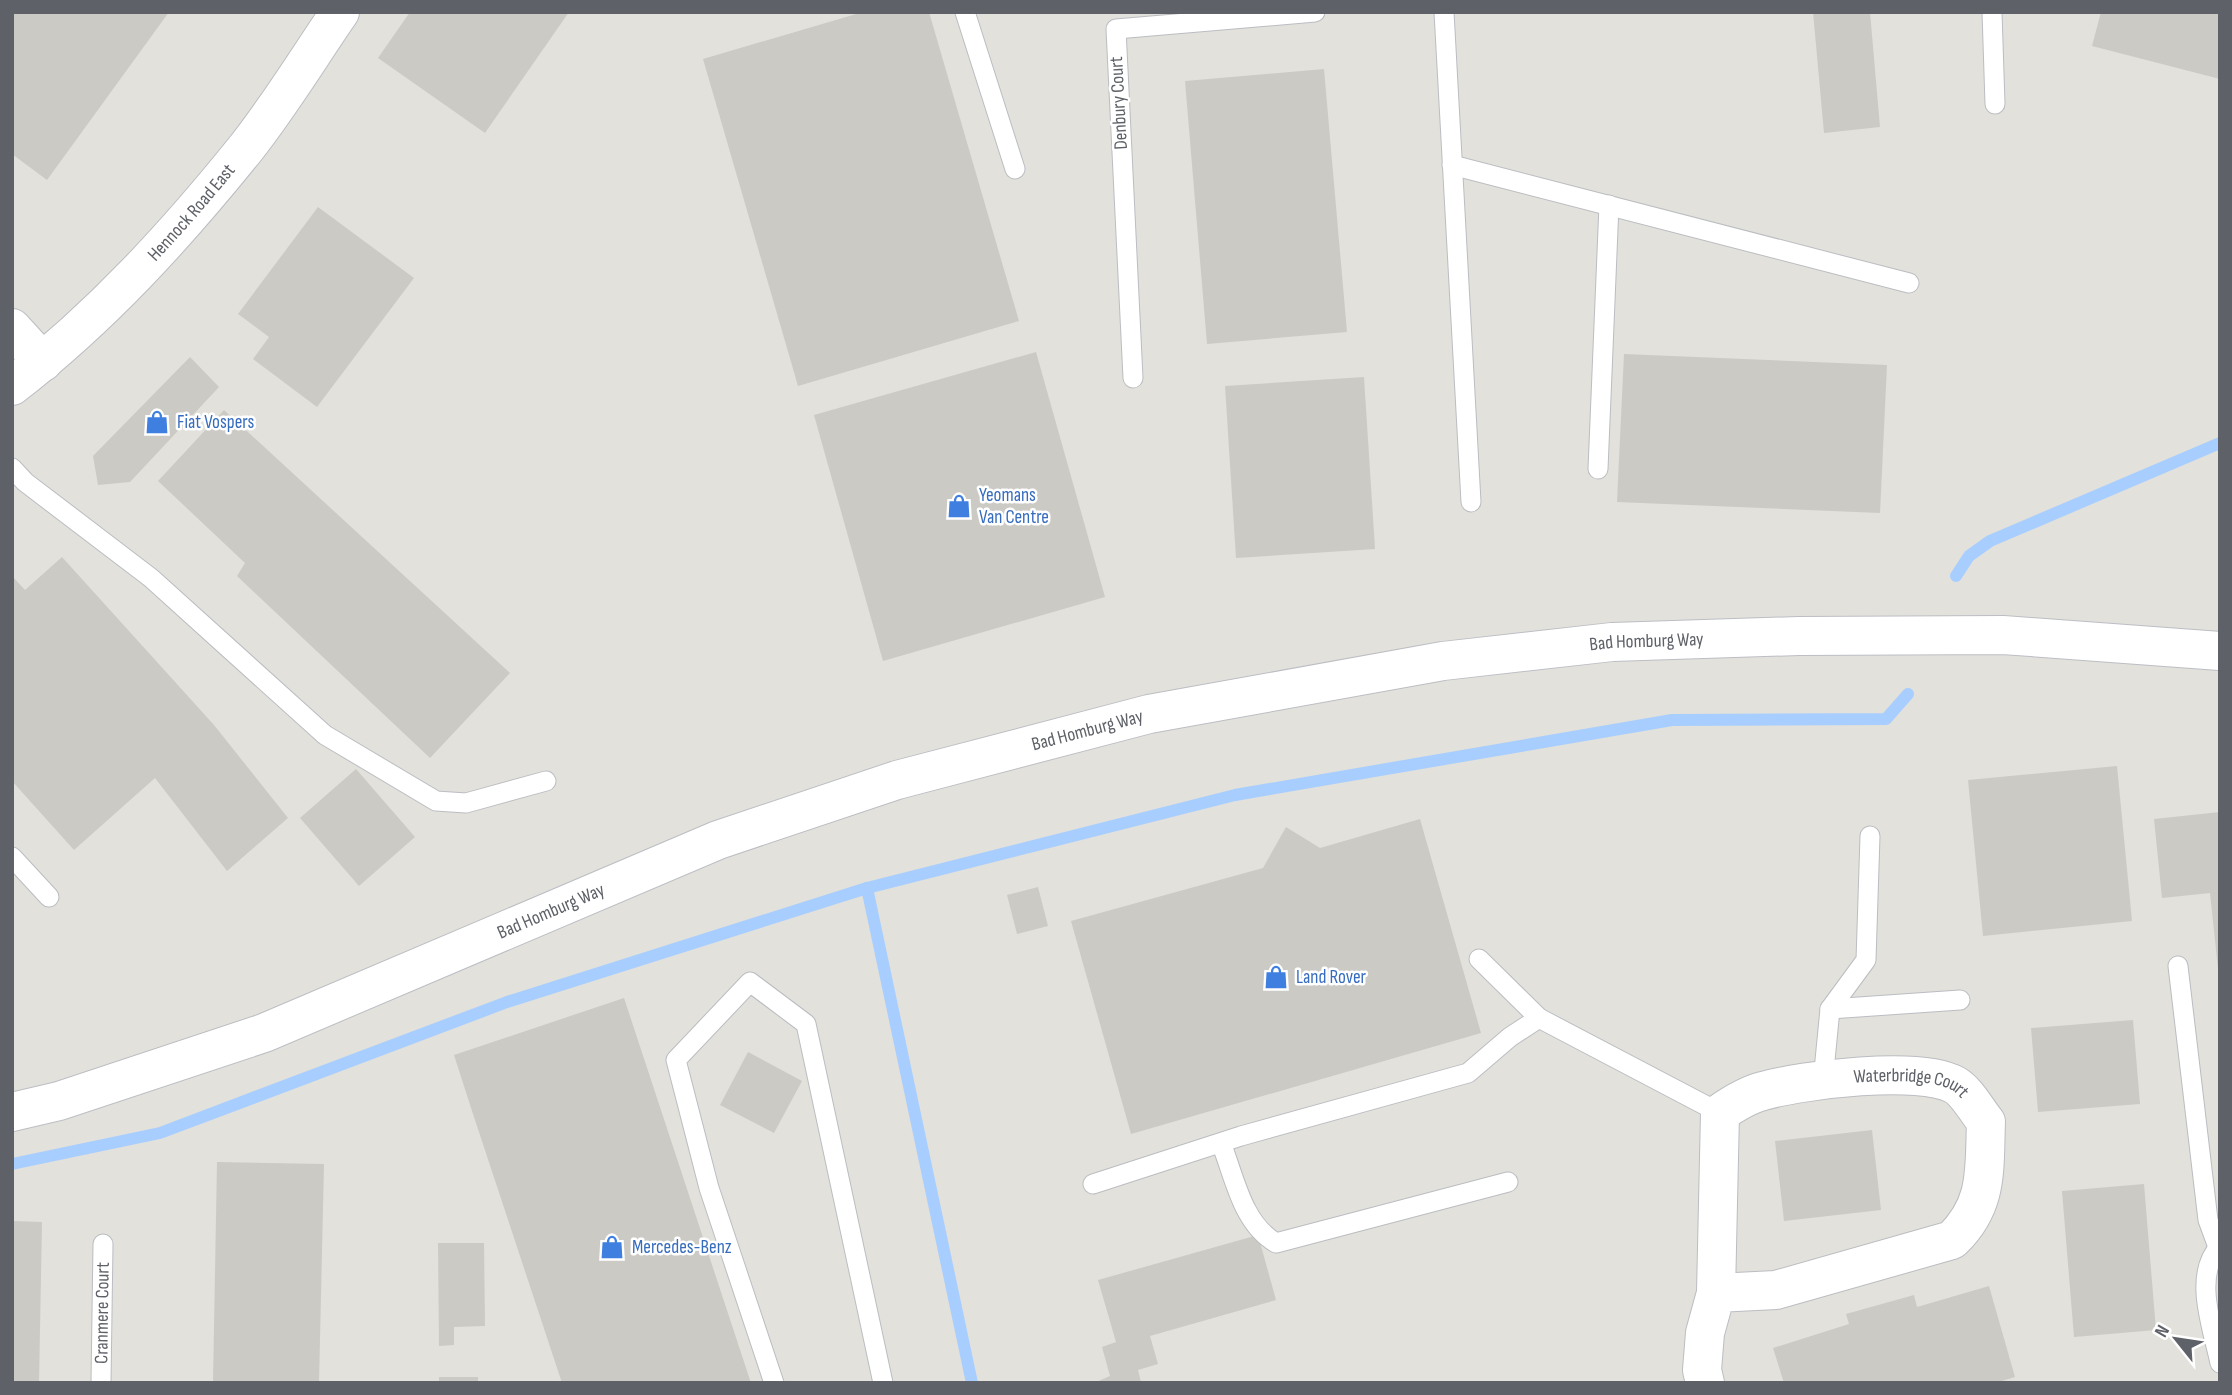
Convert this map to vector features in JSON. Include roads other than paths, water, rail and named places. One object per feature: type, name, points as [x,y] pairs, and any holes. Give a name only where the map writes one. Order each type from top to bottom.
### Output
[{"type":"main road","name":"Hennock Road East","points":[[12,386],[43,362],[137,276],[239,156],[340,12]]},
{"type":"main road","points":[[12,328],[43,362]]},
{"type":"main road","name":"Bad Homburg Way","points":[[12,1112],[59,1101],[264,1033],[718,840],[897,780],[1149,714],[1443,661],[1612,642],[1800,636],[2003,635],[2220,651]]},
{"type":"main road","name":"Waterbridge Court","points":[[1716,1293],[1776,1290],[1952,1240],[1969,1224],[1978,1207],[1984,1181],[1986,1122],[1957,1086],[1935,1077],[1879,1075],[1763,1090],[1720,1113]]},
{"type":"main road","points":[[1705,1383],[1702,1370],[1706,1333],[1716,1293],[1720,1113]]},
{"type":"lane","points":[[965,12],[1015,169]]},
{"type":"lane","name":"Denbury Court","points":[[1133,378],[1116,29],[1315,12]]},
{"type":"lane","points":[[1444,12],[1471,502]]},
{"type":"lane","points":[[1992,12],[1995,104]]},
{"type":"lane","points":[[1452,165],[1909,283]]},
{"type":"lane","points":[[1598,468],[1609,205]]},
{"type":"lane","points":[[12,468],[25,482],[150,578],[325,735],[436,801],[466,803],[546,781]]},
{"type":"lane","points":[[1823,1081],[1830,1009],[1866,960],[1870,836]]},
{"type":"lane","points":[[12,857],[49,897]]},
{"type":"lane","points":[[1479,959],[1539,1018],[1720,1113]]},
{"type":"lane","points":[[2178,966],[2208,1220],[2219,1246],[2207,1270],[2206,1293],[2220,1363]]},
{"type":"lane","points":[[774,1383],[709,1188],[676,1060],[750,982],[806,1024],[883,1383]]},
{"type":"lane","points":[[1830,1009],[1960,1000]]},
{"type":"lane","points":[[1093,1184],[1221,1143],[1468,1073],[1510,1037],[1539,1018]]},
{"type":"lane","points":[[1221,1143],[1250,1220],[1259,1233],[1276,1243],[1508,1182]]},
{"type":"lane","name":"Cranmere Court","points":[[101,1383],[103,1244]]},
{"type":"waterway","points":[[1956,576],[1969,556],[1990,541],[2220,443]]},
{"type":"waterway","points":[[972,1383],[867,888],[1235,795],[1672,720],[1886,719],[1908,694]]},
{"type":"waterway","points":[[12,1164],[160,1133],[507,1002],[867,888]]},
{"type":"place","name":"Fiat Vospers","points":[[157,422]]},
{"type":"place","name":"Yeomans Van Centre","points":[[959,506]]},
{"type":"place","name":"Land Rover","points":[[1276,977]]},
{"type":"place","name":"Mercedes-Benz","points":[[612,1247]]}]
